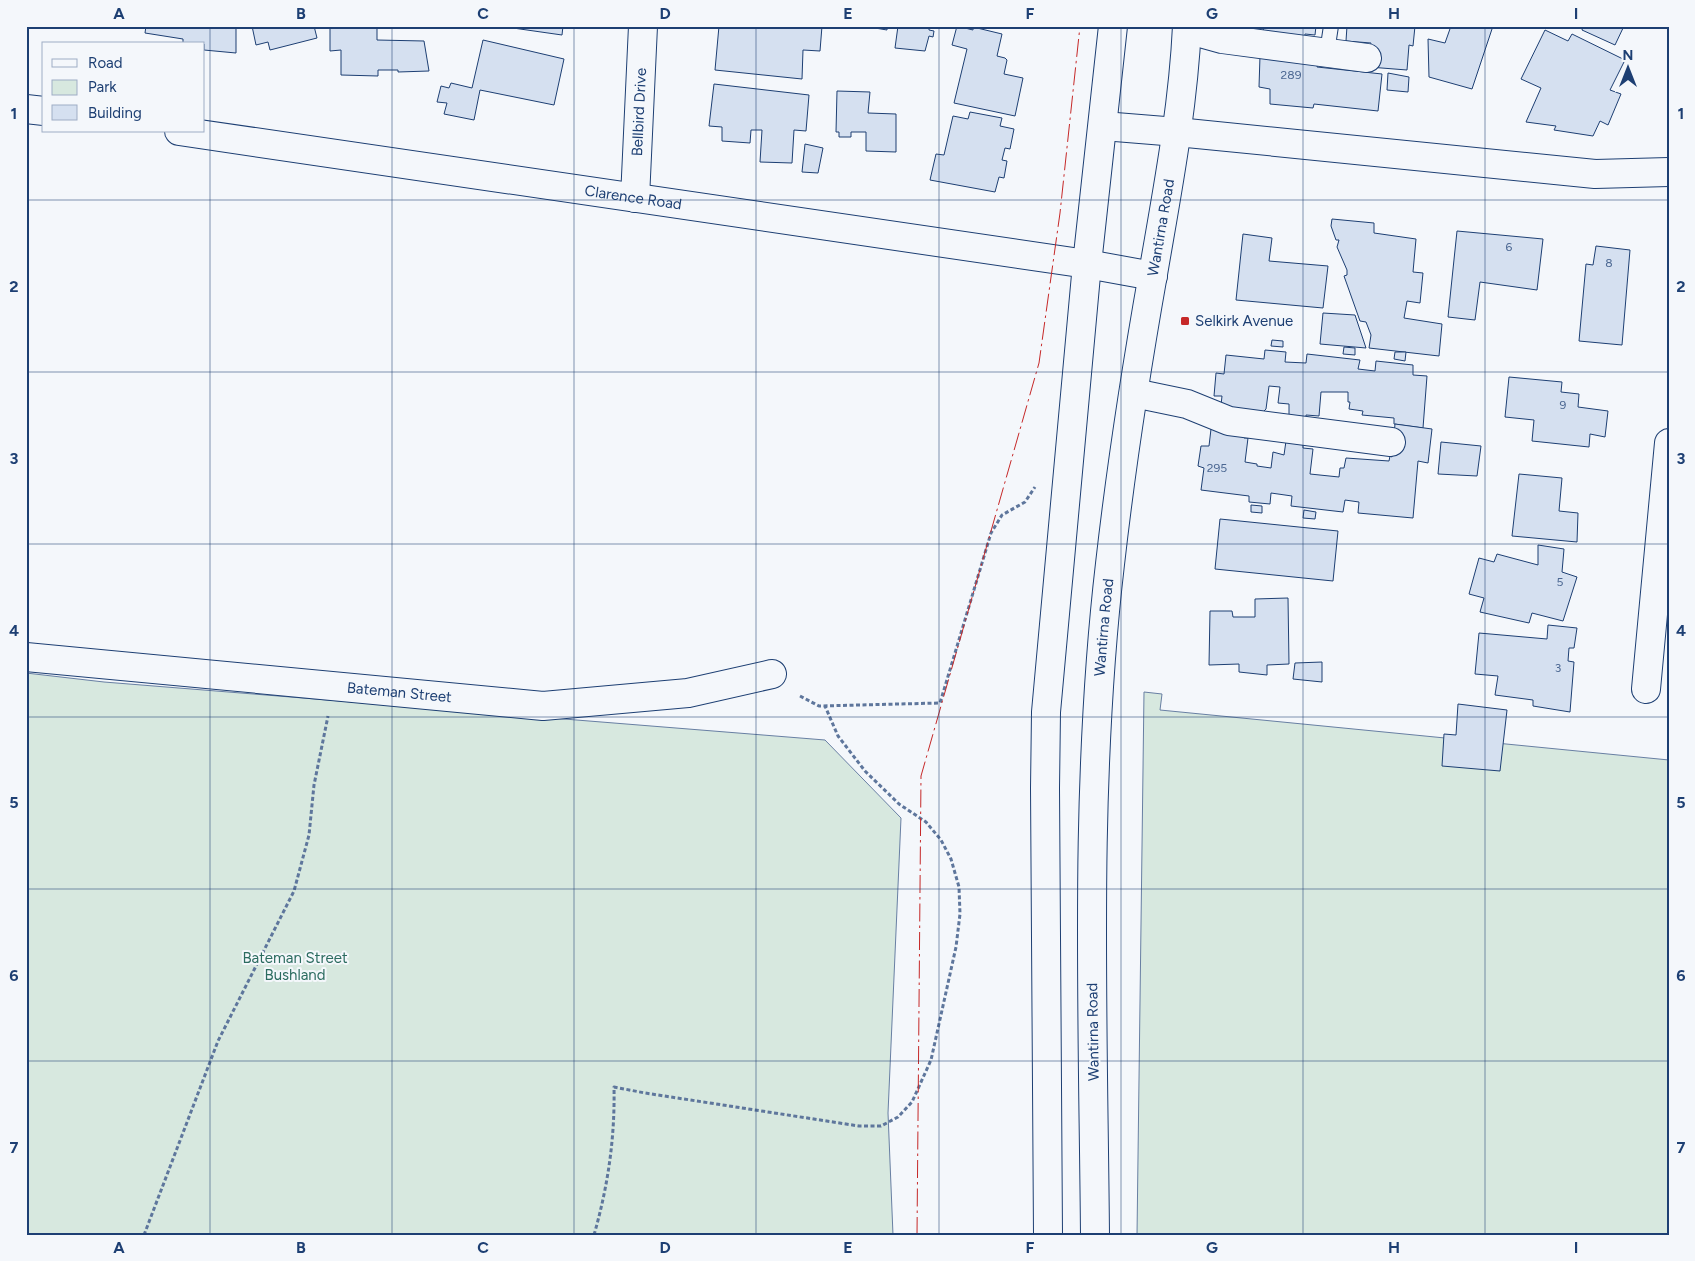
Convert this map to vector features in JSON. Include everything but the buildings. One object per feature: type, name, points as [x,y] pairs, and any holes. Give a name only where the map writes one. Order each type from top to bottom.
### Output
[{"type":"street","name":"Bellbird Drive","points":[[635,198],[643,26]]},
{"type":"street","points":[[1048,1235],[1046,712],[1087,264],[1112,26]]},
{"type":"street","name":"Wantirna Road","points":[[1095,1235],[1092,892],[1096,734],[1100,665],[1123,462],[1178,132],[1187,26]]},
{"type":"street","points":[[1192,26],[1204,34],[1222,39],[1329,39],[1367,58]]},
{"type":"street","points":[[26,109],[42,111]]},
{"type":"street","points":[[1102,126],[1178,132],[1668,183]]},
{"type":"street","name":"Clarence Road","points":[[186,132],[1087,264],[1153,276]]},
{"type":"street","points":[[1134,392],[1187,404],[1229,421],[1391,442]]},
{"type":"street","points":[[1646,689],[1669,444]]},
{"type":"street","name":"Bateman Street","points":[[26,657],[543,706],[688,693],[772,674]]},
{"type":"path","points":[[800,696],[818,706],[940,704],[991,533],[1002,514],[1025,502],[1032,494],[1039,479]]},
{"type":"path","points":[[144,1235],[218,1041],[294,891],[308,834],[314,785],[334,687]]},
{"type":"path","points":[[594,1235],[606,1185],[614,1121],[614,1087],[645,1094],[859,1126],[881,1126],[898,1117],[912,1102],[931,1060],[956,947],[960,914],[959,887],[951,859],[940,840],[926,822],[899,804],[865,771],[838,736],[825,706]]},
{"type":"green space","name":"Bateman Street Bushland","points":[[26,673],[104,682],[825,740],[901,818],[888,1113],[893,1235],[26,1235]]},
{"type":"green space","points":[[1144,692],[1162,694],[1160,710],[1669,760],[1669,1235],[1137,1235]]},
{"type":"power","points":[[917,1235],[921,776],[1039,363],[1060,213],[1080,26]]},
{"type":"place","name":"Selkirk Avenue","points":[[1185,321]]}]
